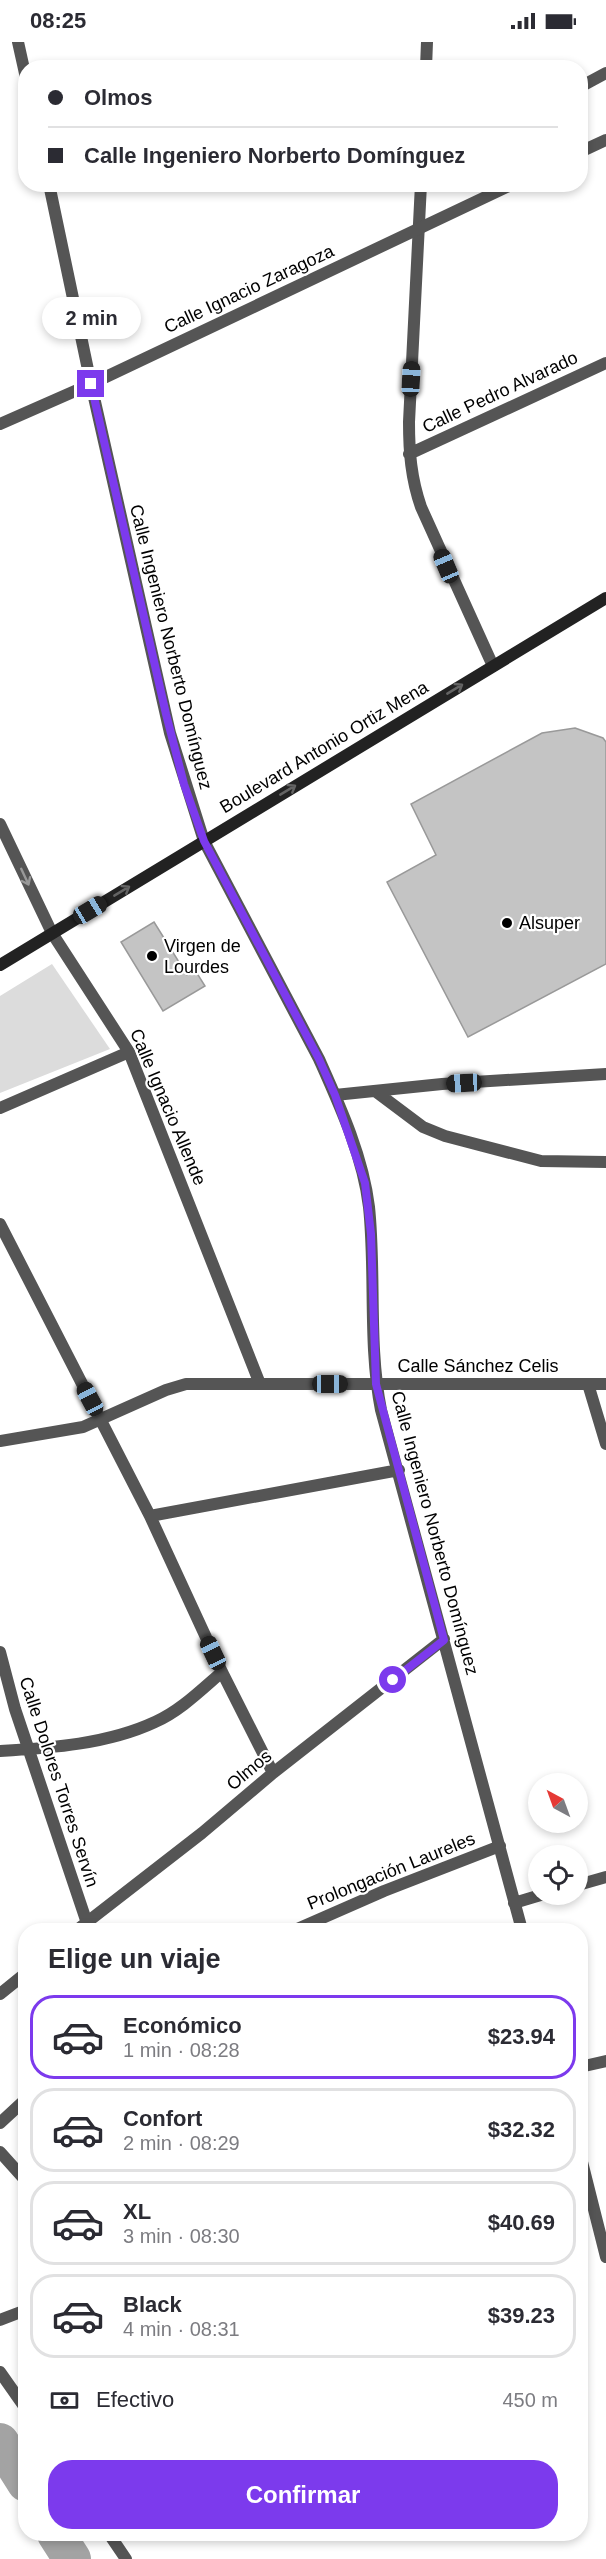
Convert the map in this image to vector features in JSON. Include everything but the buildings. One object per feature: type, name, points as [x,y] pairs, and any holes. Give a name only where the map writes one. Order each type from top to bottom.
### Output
[{"type":"main road","name":"Boulevard Antonio Ortiz Mena","points":[[0,965],[606,598]]},
{"type":"street","points":[[18,42],[22,60]]},
{"type":"street","points":[[426,60],[427,42]]},
{"type":"street","points":[[588,83],[606,73]]},
{"type":"street","points":[[588,148],[606,140]]},
{"type":"street","name":"Calle Ingeniero Norberto Domínguez","points":[[51,192],[91,384],[170,733],[204,841],[319,1059],[335,1095],[365,1183],[369,1206],[376,1384],[520,1923]]},
{"type":"street","points":[[420,192],[408,454],[413,482],[421,507],[493,666]]},
{"type":"street","name":"Calle Ignacio Zaragoza","points":[[0,424],[91,384],[251,306],[496,192]]},
{"type":"street","name":"Calle Pedro Alvarado","points":[[408,454],[606,363]]},
{"type":"street","name":"Calle Ignacio Allende","points":[[0,824],[52,933],[129,1052],[260,1384]]},
{"type":"street","points":[[0,1108],[129,1052]]},
{"type":"street","points":[[335,1095],[606,1074]]},
{"type":"street","points":[[375,1091],[423,1126],[445,1136],[541,1161],[606,1162]]},
{"type":"street","points":[[0,1224],[150,1516],[222,1672],[273,1773]]},
{"type":"street","name":"Calle Sánchez Celis","points":[[0,1441],[59,1432],[101,1420],[166,1390],[186,1384],[606,1384]]},
{"type":"street","points":[[588,1384],[606,1444]]},
{"type":"street","points":[[150,1516],[399,1470]]},
{"type":"street","name":"Olmos","points":[[87,1923],[202,1833],[273,1773],[444,1640]]},
{"type":"street","name":"Calle Dolores Torres Servín","points":[[0,1652],[15,1709],[81,1923]]},
{"type":"street","points":[[0,1751],[100,1739],[131,1732],[157,1722],[180,1707],[222,1672]]},
{"type":"street","name":"Prolongación Laureles","points":[[312,1923],[394,1887],[500,1846]]},
{"type":"street","points":[[588,1882],[606,1877]]},
{"type":"street","points":[[514,1903],[528,1899]]},
{"type":"street","points":[[326,1923],[331,1915]]},
{"type":"street","points":[[0,1994],[18,1979]]},
{"type":"street","points":[[588,2065],[606,2061]]},
{"type":"street","points":[[0,2123],[18,2106]]},
{"type":"street","points":[[0,2152],[18,2172]]},
{"type":"street","points":[[588,2185],[606,2256]]},
{"type":"street","points":[[0,2320],[18,2313]]},
{"type":"street","points":[[0,2372],[18,2398]]},
{"type":"street","points":[[114,2541],[126,2559]]},
{"type":"shaded area","points":[[52,964],[110,1049],[0,1093],[0,996]]},
{"type":"waterway","points":[[0,2442],[18,2470]]},
{"type":"waterway","points":[[60,2541],[72,2559]]},
{"type":"place","name":"Alsuper","points":[[507,923]]},
{"type":"place","name":"Virgen de Lourdes","points":[[152,956]]},
{"type":"route","points":[[91,384],[170,733],[184,784],[204,841],[319,1059],[335,1095],[365,1183],[371,1234],[376,1384],[381,1410],[444,1640],[393,1680]]}]
